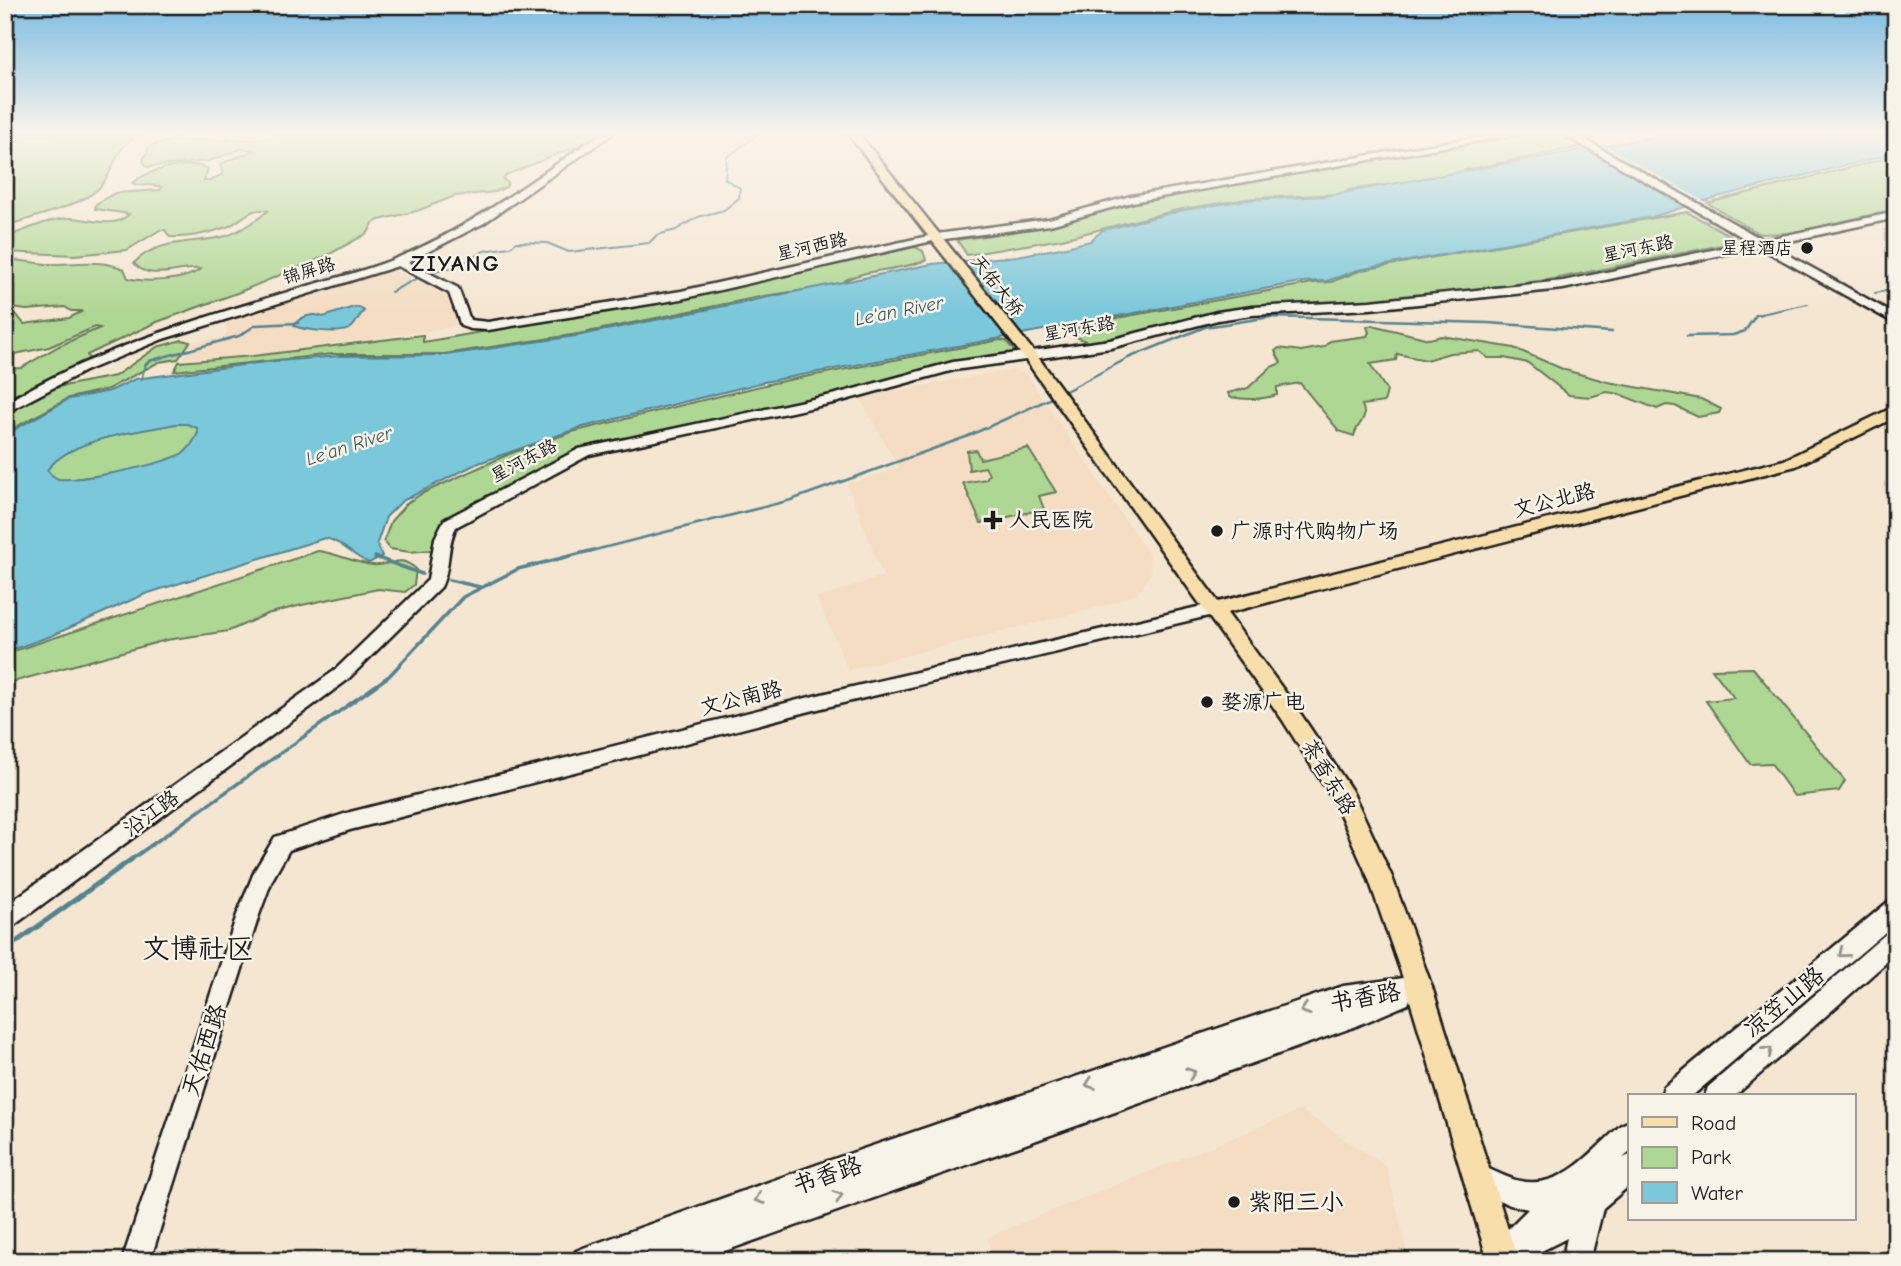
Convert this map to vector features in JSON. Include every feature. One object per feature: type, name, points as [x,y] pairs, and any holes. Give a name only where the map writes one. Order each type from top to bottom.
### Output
[{"type":"main road","name":"天佑大桥","points":[[899,193],[921,222],[937,237],[1030,356]]},
{"type":"main road","name":"茶香东路","points":[[1030,356],[1289,713],[1344,798],[1380,877],[1419,987],[1502,1258]]},
{"type":"main road","name":"文公北路","points":[[1215,609],[1790,463],[1896,411]]},
{"type":"street","name":"锦屏路","points":[[5,409],[60,376],[119,352],[179,330],[398,262],[500,209],[523,193]]},
{"type":"street","name":"星河西路","points":[[398,262],[454,291],[464,324],[478,327],[681,295],[937,237],[1032,226],[1131,198],[1160,193]]},
{"type":"street","points":[[1675,193],[1896,320]]},
{"type":"street","name":"星河东路","points":[[298,706],[340,676],[424,596],[442,570],[441,541],[450,524],[569,458],[605,446],[749,418],[893,385],[953,366],[1111,344],[1217,316],[1280,308],[1394,302],[1563,285],[1896,215]]},
{"type":"street","name":"文公南路","points":[[282,843],[351,821],[810,704],[1215,609]]},
{"type":"street","name":"沿江路","points":[[5,919],[298,706]]},
{"type":"street","name":"天佑西路","points":[[136,1261],[248,915],[263,877],[282,843]]},
{"type":"street","name":"凉笠山路","points":[[1675,1094],[1896,909]]},
{"type":"street","name":"凉笠山路","points":[[1719,1094],[1896,939]]},
{"type":"street","name":"书香路","points":[[586,1261],[819,1177],[1343,997],[1419,987]]},
{"type":"street","name":"书香路","points":[[658,1261],[1354,1015],[1419,987]]},
{"type":"street","points":[[1502,1258],[1560,1227],[1628,1136]]},
{"type":"street","points":[[1479,1178],[1514,1194],[1530,1196],[1586,1189],[1628,1169]]},
{"type":"street","points":[[1576,1261],[1585,1219],[1586,1189]]},
{"type":"shaded area","points":[[392,270],[437,288],[447,297],[454,310],[454,327],[260,354],[182,359],[195,341],[224,338],[228,328],[223,322]]},
{"type":"shaded area","name":"人民医院","points":[[1012,370],[1026,374],[1150,556],[1151,574],[1137,594],[1104,606],[848,670],[817,598],[883,576],[847,484],[899,468],[859,397]]},
{"type":"shaded area","name":"紫阳三小","points":[[1301,1110],[1387,1167],[1409,1261],[995,1261],[987,1237]]},
{"type":"green space","points":[[5,193],[93,193],[67,206],[5,226]]},
{"type":"green space","points":[[115,193],[484,193],[455,196],[417,211],[379,220],[373,223],[368,233],[326,256],[157,322],[87,355],[90,361],[5,399],[5,369],[21,368],[59,346],[100,328],[95,327],[49,347],[5,356],[5,312],[16,314],[24,324],[69,318],[83,311],[71,311],[65,307],[26,310],[5,307],[5,259],[45,264],[104,264],[124,269],[128,278],[136,280],[176,278],[201,269],[157,273],[140,269],[134,263],[154,249],[226,236],[268,211],[256,211],[227,227],[199,235],[170,237],[165,230],[160,230],[127,250],[74,255],[5,252],[5,237],[46,222],[78,218],[109,222],[123,219],[129,214],[95,209],[96,204]]},
{"type":"green space","points":[[1187,193],[1346,193],[1254,198],[1177,210],[1062,239],[967,255],[957,240],[1041,228],[1147,200]]},
{"type":"green space","points":[[1747,193],[1896,193],[1896,209],[1792,233],[1760,234],[1707,203]]},
{"type":"green space","points":[[1687,212],[1735,238],[1726,244],[1554,279],[1382,301],[1264,307],[1095,345],[1076,337],[1070,330],[1111,319],[1331,282],[1362,270]]},
{"type":"green space","points":[[915,247],[923,251],[926,260],[855,276],[839,285],[764,296],[578,334],[444,354],[333,354],[174,371],[179,362],[253,356],[423,335],[423,342],[692,296]]},
{"type":"green space","points":[[1372,325],[1429,339],[1442,336],[1514,348],[1565,370],[1608,382],[1701,399],[1721,409],[1719,413],[1698,417],[1675,406],[1666,405],[1657,409],[1619,394],[1607,392],[1590,397],[1569,395],[1528,363],[1488,358],[1479,351],[1450,353],[1426,360],[1397,354],[1396,360],[1370,364],[1387,391],[1384,402],[1362,405],[1364,415],[1354,436],[1339,431],[1300,383],[1277,387],[1277,395],[1265,398],[1236,398],[1230,397],[1228,393],[1248,388],[1271,367],[1281,363],[1275,351],[1279,348],[1301,351],[1324,347],[1330,341],[1367,336],[1367,327]]},
{"type":"green space","points":[[182,340],[190,342],[178,359],[159,362],[108,389],[69,398],[5,433],[5,416],[43,390],[115,376],[157,347]]},
{"type":"green space","points":[[1006,341],[1018,355],[584,450],[458,517],[431,550],[410,552],[390,549],[384,541],[391,521],[407,503],[423,493],[509,454],[572,432],[773,383]]},
{"type":"green space","points":[[347,358],[161,466],[34,485],[5,440]]},
{"type":"green space","points":[[1028,448],[1056,492],[1039,496],[1044,509],[981,523],[963,483],[986,479],[989,474],[985,467],[969,470],[967,451],[976,450],[980,459]]},
{"type":"green space","points":[[318,551],[373,565],[399,561],[410,564],[416,569],[414,585],[405,592],[378,589],[302,605],[267,614],[229,631],[166,640],[5,684],[5,654]]},
{"type":"green space","points":[[1753,668],[1845,781],[1839,791],[1794,796],[1771,763],[1750,764],[1706,701],[1734,698],[1712,669]]},
{"type":"water","name":"Le'an River","points":[[1341,193],[1733,193],[1652,217],[1358,270],[1327,281],[1301,282],[764,382],[579,428],[476,464],[402,501],[386,517],[377,543],[382,556],[369,563],[325,538],[145,594],[51,636],[5,652],[5,435],[69,399],[110,391],[135,379],[266,362],[340,356],[446,355],[576,336],[932,264],[1017,256],[1066,247],[1090,241],[1103,230],[1184,210],[1246,200]],"holes":[[[176,424],[197,428],[198,433],[186,451],[162,461],[125,471],[70,479],[57,478],[47,470],[58,459],[89,443]]]},
{"type":"water","points":[[354,307],[364,311],[353,326],[346,330],[323,331],[294,326],[307,316],[323,317]]},
{"type":"pier","points":[[1661,193],[1689,193],[1707,203],[1689,209]]},
{"type":"waterway","points":[[391,292],[427,273],[456,267],[484,251],[510,247],[517,242],[547,243],[569,252],[649,243],[657,235],[676,230],[698,217],[724,210],[739,198],[739,193]]},
{"type":"waterway","points":[[1875,293],[1896,289]]},
{"type":"waterway","points":[[1756,315],[1808,304]]},
{"type":"waterway","points":[[1756,315],[1762,314]]},
{"type":"waterway","points":[[1687,336],[1733,335],[1745,331],[1756,315]]},
{"type":"waterway","points":[[1062,393],[1128,358],[1205,327],[1271,317],[1488,323],[1612,332]]},
{"type":"waterway","points":[[141,380],[145,365],[149,361],[239,336],[256,325],[298,323]]},
{"type":"waterway","points":[[587,552],[791,500],[966,437],[1056,396]]},
{"type":"waterway","points":[[129,861],[389,676],[463,597],[518,569],[594,550]]},
{"type":"waterway","points":[[375,557],[422,574]]},
{"type":"waterway","points":[[449,580],[480,587]]},
{"type":"waterway","points":[[5,950],[132,859]]},
{"type":"place","name":"星程酒店","points":[[1807,248]]},
{"type":"place","name":"人民医院","points":[[993,520]]},
{"type":"place","name":"广源时代购物广场","points":[[1217,531]]},
{"type":"place","name":"婺源广电","points":[[1207,702]]},
{"type":"place","name":"紫阳三小","points":[[1234,1202]]},
{"type":"district","name":"ZIYANG","points":[[456,263]]},
{"type":"district","name":"文博社区","points":[[198,949]]}]
